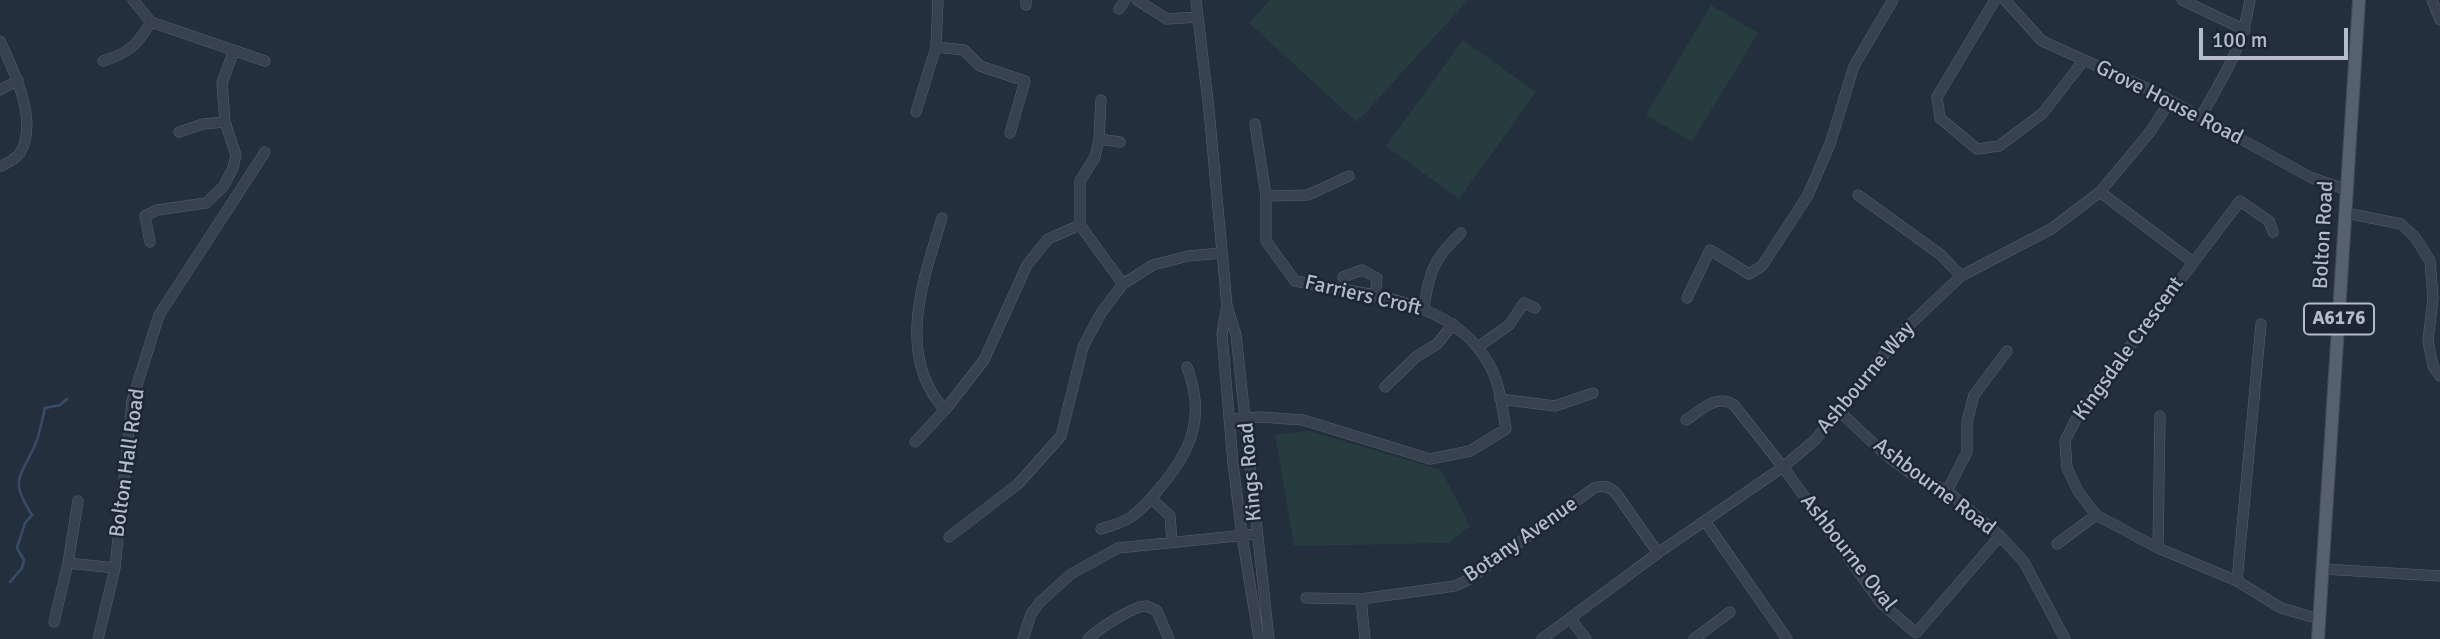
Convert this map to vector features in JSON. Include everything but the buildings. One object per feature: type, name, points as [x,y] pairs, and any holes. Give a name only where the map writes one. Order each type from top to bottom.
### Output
[{"type":"main road","name":"Bolton Road","points":[[2318,639],[2359,0]]},
{"type":"street","points":[[133,0],[151,22],[265,61]]},
{"type":"street","points":[[916,112],[936,47],[939,0]]},
{"type":"street","points":[[1119,9],[1125,0]]},
{"type":"street","points":[[1137,0],[1167,19],[1198,18]]},
{"type":"street","name":"Kings Road","points":[[1196,0],[1227,306],[1236,335],[1269,639]]},
{"type":"street","points":[[1687,298],[1710,250],[1749,274],[1762,266],[1808,195],[1830,144],[1854,66],[1893,0]]},
{"type":"street","points":[[1995,0],[1937,97],[1941,118],[1977,149],[1999,146],[2043,113],[2084,61]]},
{"type":"street","name":"Grove House Road","points":[[2005,0],[2042,41],[2170,101],[2312,178],[2345,189]]},
{"type":"street","points":[[2182,0],[2245,30]]},
{"type":"street","points":[[2201,117],[2232,64],[2245,30],[2250,0]]},
{"type":"street","points":[[2432,0],[2440,20]]},
{"type":"street","points":[[103,61],[122,55],[138,43],[151,22]]},
{"type":"street","points":[[0,41],[18,80],[26,115],[26,139],[18,156],[2,166]]},
{"type":"street","points":[[936,47],[964,50],[980,66],[1025,81],[1010,133]]},
{"type":"street","points":[[150,242],[145,216],[156,210],[206,203],[223,187],[233,168],[236,156],[225,122],[222,83],[234,50]]},
{"type":"street","points":[[0,90],[18,80]]},
{"type":"street","points":[[1101,100],[1095,157],[1080,181],[1080,225],[1124,284]]},
{"type":"street","name":"Ashbourne Way","points":[[1542,639],[1658,552],[1783,467],[1815,440],[1902,332],[1961,276],[2051,229],[2100,192],[2150,132],[2170,101]]},
{"type":"street","points":[[179,132],[203,124],[225,122]]},
{"type":"street","name":"Farriers Croft","points":[[1246,416],[1303,420],[1430,459],[1470,451],[1506,429],[1491,367],[1478,347],[1453,324],[1424,308],[1295,281],[1266,241],[1266,196],[1255,124]]},
{"type":"street","points":[[1099,139],[1120,142]]},
{"type":"street","name":"Bolton Hall Road","points":[[98,639],[115,569],[132,401],[159,315],[265,152]]},
{"type":"street","points":[[1266,196],[1308,195],[1349,176]]},
{"type":"street","points":[[2100,192],[2193,262]]},
{"type":"street","points":[[1858,195],[1941,255],[1961,276]]},
{"type":"street","name":"Kingsdale Crescent","points":[[2273,232],[2269,221],[2240,201],[2077,415],[2065,441],[2067,468],[2078,491],[2096,514],[2158,548],[2237,581],[2281,608],[2319,619]]},
{"type":"street","points":[[2346,213],[2401,224],[2415,237],[2430,261],[2433,298],[2428,341],[2433,366],[2440,376]]},
{"type":"street","points":[[942,218],[925,274],[915,339],[921,367],[933,397],[945,410]]},
{"type":"street","points":[[915,442],[945,410],[984,360],[1027,265],[1048,239],[1080,225]]},
{"type":"street","points":[[1424,308],[1428,280],[1442,251],[1461,233]]},
{"type":"street","points":[[949,537],[1018,484],[1061,436],[1083,347],[1101,313],[1124,284],[1153,265],[1188,256],[1221,253]]},
{"type":"street","points":[[1343,277],[1362,270],[1377,278],[1375,296]]},
{"type":"street","points":[[1478,347],[1509,325],[1524,303],[1535,308]]},
{"type":"street","name":"Kings Road","points":[[1227,306],[1223,334],[1229,419],[1242,536],[1259,639]]},
{"type":"street","points":[[1385,387],[1416,357],[1437,344],[1453,324]]},
{"type":"street","points":[[2237,581],[2261,324]]},
{"type":"street","points":[[1947,491],[1967,452],[1967,422],[1974,396],[2007,351]]},
{"type":"street","points":[[1101,529],[1130,518],[1169,478],[1187,449],[1196,416],[1195,389],[1187,367]]},
{"type":"street","points":[[1575,385],[1581,397]]},
{"type":"street","points":[[1500,399],[1555,406],[1593,393]]},
{"type":"street","name":"Ashbourne Oval","points":[[1686,420],[1716,400],[1728,401],[1783,467],[1881,603],[1917,636],[2000,536]]},
{"type":"street","name":"Ashbourne Road","points":[[1839,411],[1904,468],[1947,491],[2000,536],[2024,562],[2065,639]]},
{"type":"street","points":[[1229,419],[1246,416]]},
{"type":"street","points":[[2158,548],[2160,416]]},
{"type":"street","name":"Botany Avenue","points":[[1306,598],[1361,599],[1455,586],[1468,580],[1599,486],[1609,487],[1616,493],[1658,552]]},
{"type":"street","points":[[1151,498],[1170,516],[1172,542]]},
{"type":"street","points":[[54,622],[68,563],[78,501]]},
{"type":"street","points":[[2057,544],[2096,514]]},
{"type":"street","points":[[1706,521],[1787,639]]},
{"type":"street","points":[[1023,639],[1035,608],[1071,574],[1118,548],[1256,534]]},
{"type":"street","points":[[68,563],[115,569]]},
{"type":"street","points":[[2323,569],[2440,576]]},
{"type":"street","points":[[1361,599],[1365,639]]},
{"type":"street","points":[[1088,639],[1138,607],[1148,606],[1157,611],[1169,639]]},
{"type":"street","points":[[1694,639],[1730,612]]},
{"type":"street","points":[[1570,618],[1586,639]]},
{"type":"green space","points":[[1270,0],[1468,0],[1357,122],[1249,23]]},
{"type":"green space","points":[[1711,5],[1758,33],[1692,142],[1646,115]]},
{"type":"green space","points":[[1463,40],[1536,92],[1459,199],[1386,146]]},
{"type":"green space","points":[[1309,431],[1441,470],[1470,526],[1448,543],[1294,546],[1275,435]]},
{"type":"waterway","points":[[10,582],[22,568],[24,560],[17,548],[25,523],[32,515],[21,494],[19,479],[37,441],[45,408],[60,405],[67,399]]}]
